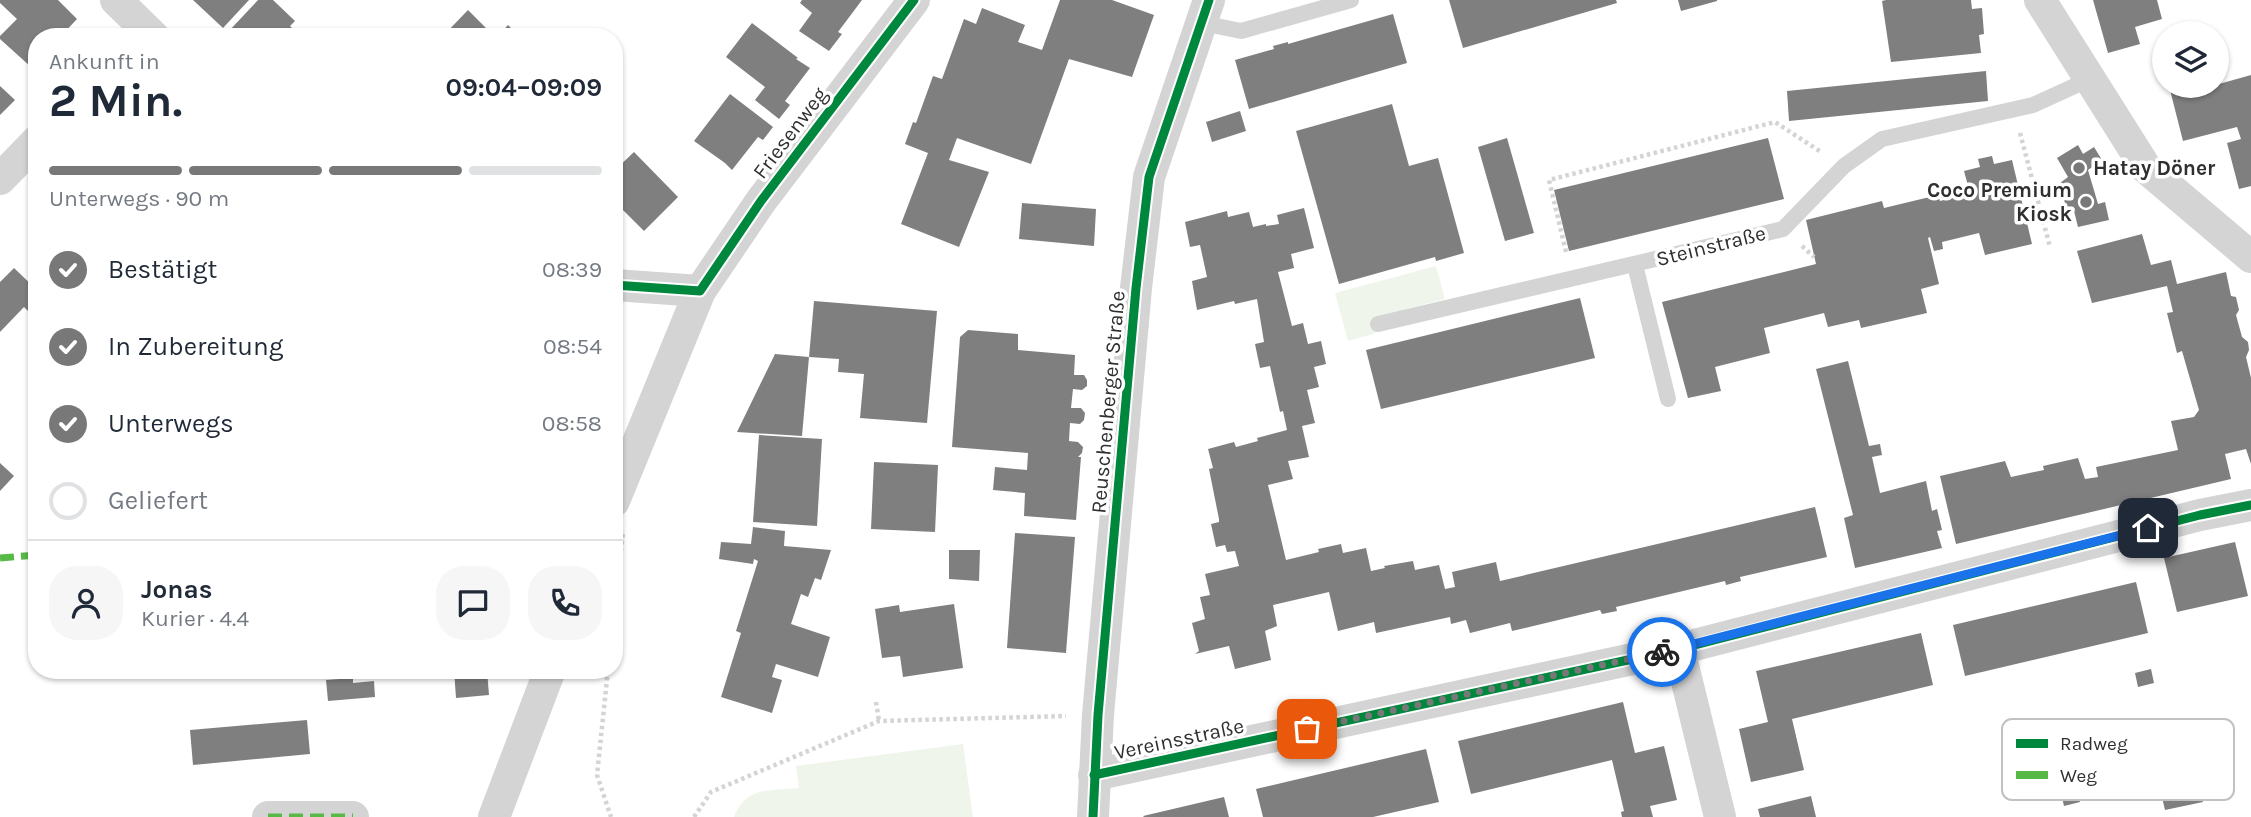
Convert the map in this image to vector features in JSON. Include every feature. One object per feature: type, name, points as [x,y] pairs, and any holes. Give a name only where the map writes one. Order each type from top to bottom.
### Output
[{"type":"street","points":[[116,0],[141,28]]},
{"type":"street","name":"Friesenweg","points":[[623,505],[700,291],[761,201],[914,0]]},
{"type":"street","points":[[2040,0],[2146,168],[2251,257]]},
{"type":"street","name":"Reuschenberger Straße","points":[[1093,817],[1098,715],[1136,288],[1149,177],[1205,11]]},
{"type":"street","points":[[0,179],[28,150]]},
{"type":"street","points":[[623,286],[700,291]]},
{"type":"street","name":"Vereinsstraße","points":[[1094,775],[1679,649],[2187,518],[2251,505]]},
{"type":"street","points":[[1679,649],[1720,817]]},
{"type":"street","points":[[494,817],[547,679]]},
{"type":"street","points":[[268,817],[353,817]]},
{"type":"lane","name":"Reuschenberger Straße","points":[[1205,11],[1241,31],[1351,0]]},
{"type":"lane","name":"Steinstraße","points":[[1378,324],[1783,229],[1844,166],[1882,139],[2033,105],[2090,79]]},
{"type":"lane","points":[[1635,265],[1668,399]]},
{"type":"path","points":[[2014,109],[2050,247]]},
{"type":"path","points":[[1572,280],[1549,180],[1775,122],[1844,166]]},
{"type":"path","points":[[607,679],[597,775],[611,817]]},
{"type":"path","points":[[876,702],[879,721]]},
{"type":"path","points":[[694,817],[711,792],[879,721],[1098,715]]},
{"type":"shaded area","points":[[1436,266],[1445,299],[1373,318],[1376,333],[1348,341],[1335,293]]},
{"type":"shaded area","points":[[963,744],[973,817],[734,817],[739,807],[752,795],[769,790],[799,788],[796,766]]},
{"type":"building","points":[[0,0],[58,0],[77,19],[68,28],[28,28],[28,64],[0,39],[17,19]]},
{"type":"building","points":[[193,0],[249,0],[223,28]]},
{"type":"building","points":[[258,0],[273,0],[295,21],[290,26],[292,28],[232,28]]},
{"type":"building","points":[[802,0],[862,0],[838,32],[842,34],[829,51],[799,31],[812,13],[800,3]]},
{"type":"building","points":[[1060,0],[1112,0],[1154,15],[1132,77],[1069,59],[1031,164],[957,138],[949,160],[989,172],[959,247],[901,224],[928,153],[905,144],[913,122],[916,123],[933,76],[942,79],[964,19],[976,24],[982,8],[1025,25],[1018,42],[1042,50]]},
{"type":"building","points":[[1449,0],[1616,0],[1617,3],[1463,48]]},
{"type":"building","points":[[1678,0],[1717,0],[1717,1],[1681,11]]},
{"type":"building","points":[[1971,0],[1972,9],[1982,8],[1984,34],[1979,35],[1981,53],[1891,62],[1882,1]]},
{"type":"building","points":[[2093,0],[2157,0],[2162,19],[2135,27],[2140,44],[2108,53]]},
{"type":"building","points":[[468,10],[486,28],[451,28]]},
{"type":"building","points":[[1393,14],[1407,63],[1249,109],[1235,60],[1274,49],[1273,46]]},
{"type":"building","points":[[752,23],[810,68],[785,101],[790,105],[779,119],[755,100],[765,87],[726,57]]},
{"type":"building","points":[[1986,71],[1988,101],[1789,121],[1787,91]]},
{"type":"building","points":[[2251,75],[2251,186],[2239,189],[2227,143],[2241,139],[2237,127],[2183,141],[2172,98],[2229,98],[2229,81]]},
{"type":"building","points":[[0,86],[15,100],[0,115]]},
{"type":"building","points":[[730,94],[773,127],[763,140],[758,137],[732,170],[694,141]]},
{"type":"building","points":[[1392,104],[1409,166],[1438,158],[1464,253],[1436,261],[1435,257],[1339,284],[1296,131]]},
{"type":"building","points":[[1240,111],[1246,131],[1212,142],[1206,122]]},
{"type":"building","points":[[1507,138],[1534,233],[1505,241],[1478,147]]},
{"type":"building","points":[[1768,138],[1784,199],[1569,251],[1554,190]]},
{"type":"building","points":[[2078,145],[2083,154],[2094,147],[2102,160],[2088,170],[2098,204],[2105,202],[2109,220],[2078,227],[2074,211],[2067,212],[2060,183],[2068,177],[2057,158]]},
{"type":"building","points":[[634,152],[678,197],[644,231],[623,210],[623,162]]},
{"type":"building","points":[[1992,156],[1994,164],[2012,160],[2032,244],[1985,255],[1979,233],[1942,242],[1943,249],[1934,251],[1930,237],[1928,238],[1939,284],[1921,289],[1927,313],[1861,328],[1859,320],[1828,327],[1824,313],[1764,328],[1770,353],[1715,367],[1721,391],[1688,398],[1662,302],[1816,264],[1806,220],[1882,201],[1884,208],[1938,195],[1940,201],[1970,193],[1964,171],[1980,167],[1978,159]]},
{"type":"building","points":[[1022,203],[1096,209],[1094,246],[1019,239]]},
{"type":"building","points":[[1304,208],[1314,248],[1291,254],[1294,268],[1278,272],[1292,326],[1303,323],[1308,344],[1321,341],[1326,364],[1314,367],[1319,387],[1307,390],[1315,423],[1302,426],[1309,457],[1288,461],[1293,479],[1268,485],[1286,560],[1341,544],[1343,553],[1366,548],[1371,571],[1413,561],[1415,570],[1439,565],[1445,589],[1455,587],[1452,572],[1496,562],[1500,581],[1815,507],[1827,557],[1740,577],[1741,581],[1726,585],[1725,581],[1616,607],[1617,611],[1602,614],[1600,610],[1512,631],[1510,623],[1470,633],[1466,620],[1451,624],[1450,617],[1376,633],[1374,622],[1338,631],[1329,592],[1273,605],[1277,626],[1265,631],[1271,660],[1235,669],[1229,646],[1195,654],[1199,651],[1192,623],[1205,619],[1200,597],[1210,595],[1205,574],[1239,566],[1235,551],[1227,552],[1225,545],[1216,547],[1211,524],[1219,522],[1219,519],[1209,469],[1213,468],[1208,449],[1234,442],[1236,447],[1287,430],[1283,411],[1280,412],[1270,366],[1260,368],[1255,344],[1264,342],[1257,299],[1235,304],[1234,301],[1197,310],[1192,281],[1207,277],[1200,245],[1190,247],[1185,222],[1227,211],[1228,217],[1249,212],[1253,227],[1266,226],[1279,224],[1277,215]]},
{"type":"building","points":[[2142,234],[2151,265],[2171,260],[2177,284],[2226,272],[2231,296],[2236,297],[2239,310],[2236,315],[2242,337],[2248,342],[2246,357],[2251,378],[2251,464],[2246,449],[2225,454],[2231,479],[1956,544],[1940,476],[2005,461],[2011,477],[2044,470],[2043,466],[2078,458],[2085,479],[2098,477],[2096,467],[2178,450],[2171,421],[2194,417],[2199,410],[2182,351],[2177,353],[2167,313],[2173,312],[2167,286],[2092,303],[2077,251]]},
{"type":"building","points":[[14,268],[28,281],[28,311],[24,307],[0,332],[0,282]]},
{"type":"building","points":[[1580,298],[1595,358],[1381,409],[1366,350]]},
{"type":"building","points":[[814,301],[937,311],[927,423],[860,418],[864,374],[838,372],[839,359],[809,357]]},
{"type":"building","points":[[968,330],[1018,334],[1018,350],[1075,355],[1074,375],[1084,375],[1087,380],[1087,386],[1082,390],[1073,389],[1071,408],[1081,408],[1085,413],[1080,424],[1070,423],[1069,441],[1078,442],[1083,447],[1078,457],[1081,457],[1076,520],[1024,516],[1025,493],[993,490],[995,467],[1027,470],[1028,453],[952,447],[960,337]]},
{"type":"building","points":[[775,354],[809,357],[802,436],[737,432]]},
{"type":"building","points":[[1848,361],[1869,446],[1880,444],[1882,455],[1872,457],[1880,493],[1926,481],[1932,511],[1937,509],[1942,530],[1937,531],[1942,548],[1855,568],[1844,518],[1853,515],[1816,369]]},
{"type":"building","points":[[759,435],[822,439],[817,526],[753,522]]},
{"type":"building","points":[[874,462],[938,465],[935,532],[871,529]]},
{"type":"building","points":[[0,463],[14,476],[0,491]]},
{"type":"building","points":[[753,527],[785,531],[784,546],[831,550],[821,580],[815,578],[808,597],[801,594],[791,624],[830,637],[818,677],[776,664],[772,677],[782,680],[772,713],[721,697],[741,633],[736,631],[758,561],[754,559],[753,564],[719,559],[721,542],[751,544]]},
{"type":"building","points":[[1015,533],[1075,537],[1066,653],[1007,648]]},
{"type":"building","points":[[2235,542],[2248,596],[2177,612],[2164,558]]},
{"type":"building","points":[[949,550],[980,550],[979,581],[949,579]]},
{"type":"building","points":[[2136,582],[2148,633],[1965,676],[1953,625]]},
{"type":"building","points":[[954,604],[963,668],[903,677],[900,656],[882,658],[875,609],[899,605],[900,612]]},
{"type":"building","points":[[1921,633],[1933,685],[1792,719],[1804,770],[1751,782],[1739,729],[1768,722],[1756,671]]},
{"type":"building","points":[[2151,669],[2154,683],[2138,687],[2135,673]]},
{"type":"building","points":[[353,679],[353,683],[374,681],[375,697],[328,701],[326,680]]},
{"type":"building","points":[[455,679],[488,679],[489,695],[456,698]]},
{"type":"building","points":[[1623,702],[1635,753],[1664,746],[1677,800],[1650,806],[1653,817],[1622,817],[1621,812],[1624,811],[1612,760],[1471,794],[1458,741]]},
{"type":"building","points":[[307,720],[310,754],[193,765],[190,730]]},
{"type":"building","points":[[1426,749],[1439,802],[1373,817],[1263,817],[1256,789]]},
{"type":"building","points":[[1811,796],[1816,817],[1760,817],[1758,809]]},
{"type":"building","points":[[1224,797],[1229,817],[1143,816]]},
{"type":"building","points":[[2063,800],[2080,800],[2080,802],[2064,806]]},
{"type":"building","points":[[2163,800],[2203,800],[2203,802],[2165,810]]},
{"type":"marked path","points":[[0,558],[28,556]]},
{"type":"marked path","points":[[268,817],[353,817]]},
{"type":"cycle path","points":[[623,286],[700,291],[761,201],[914,0]]},
{"type":"cycle path","points":[[1093,817],[1098,715],[1136,288],[1149,177],[1209,0]]},
{"type":"cycle path","points":[[1094,775],[1679,649],[2200,515],[2251,505]]},
{"type":"way so far","points":[[1307,729],[1662,652]]},
{"type":"place","name":"Hatay Döner","points":[[2079,168]]},
{"type":"place","name":"Coco Premium Kiosk","points":[[2086,202]]},
{"type":"route","points":[[1662,652],[2148,528]]}]
